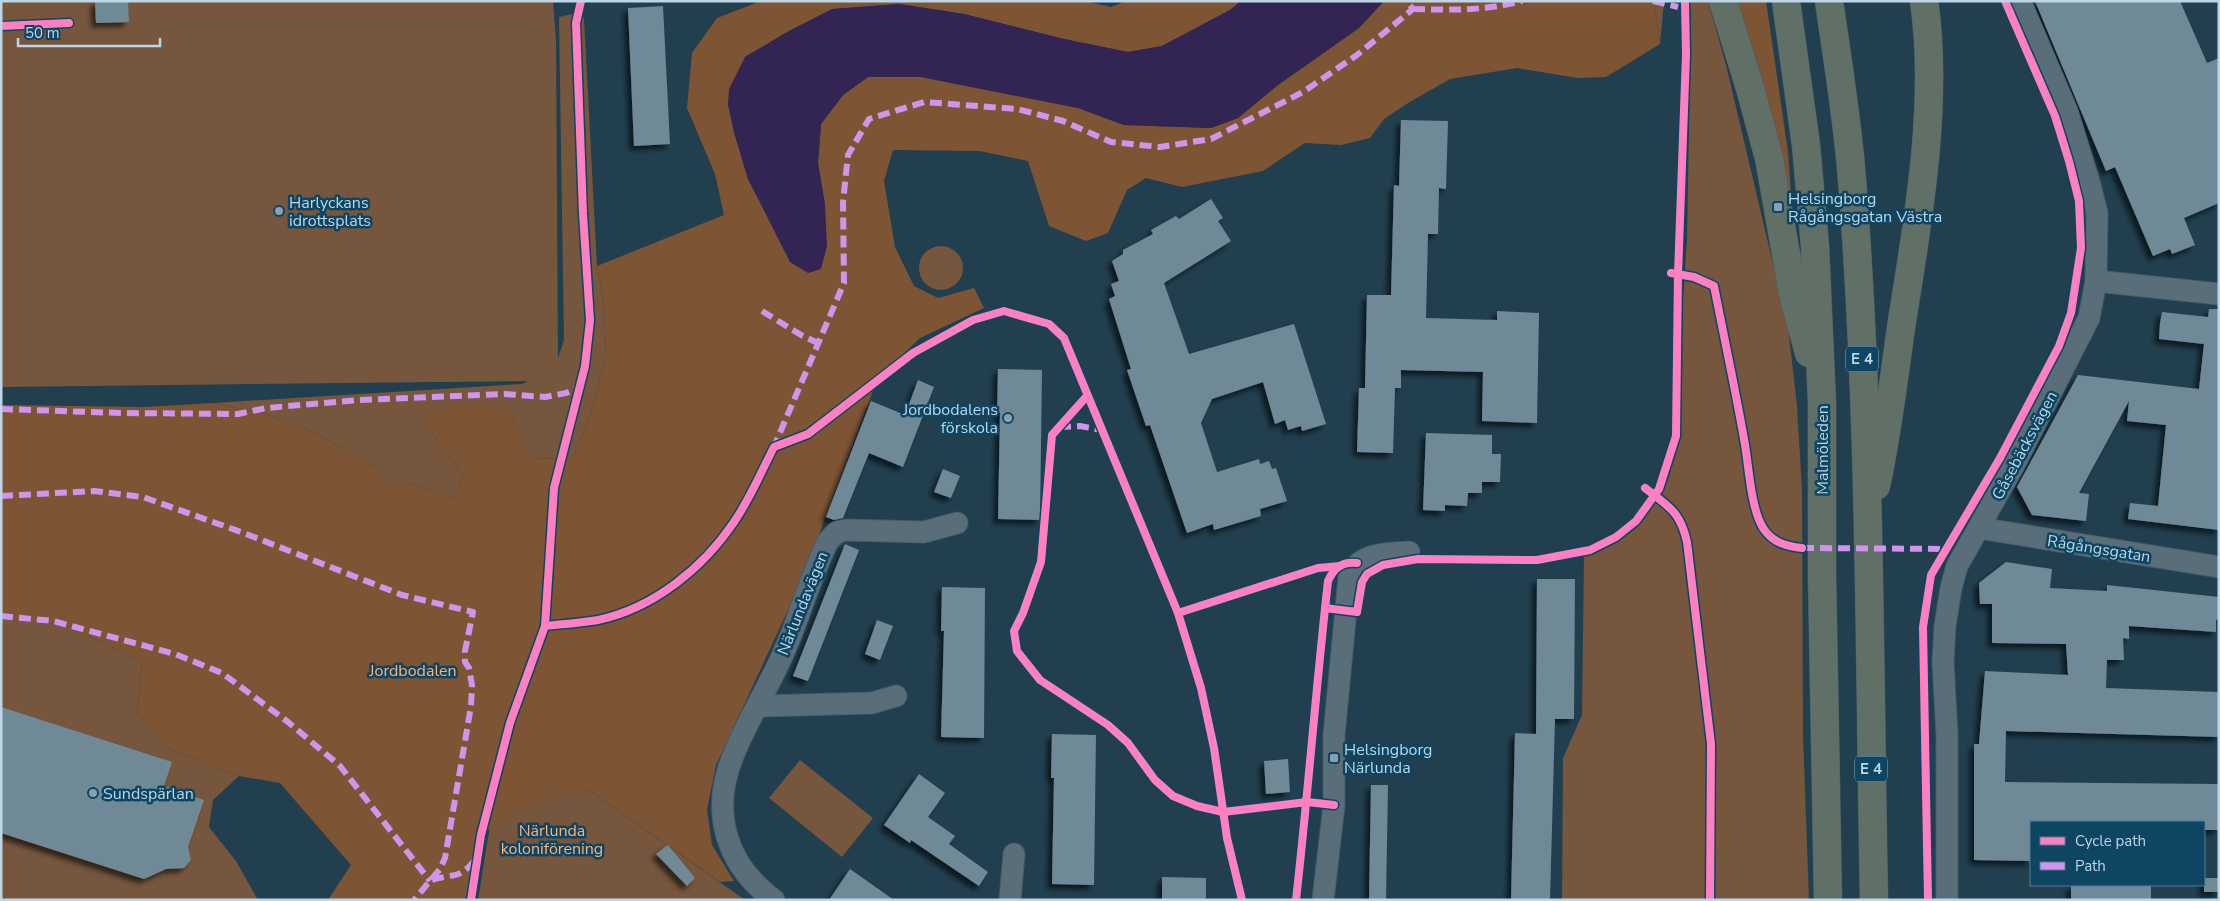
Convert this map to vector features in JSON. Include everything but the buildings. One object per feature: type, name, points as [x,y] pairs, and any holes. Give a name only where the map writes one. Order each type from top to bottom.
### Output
[{"type":"highway","points":[[1723,1],[1769,158],[1794,299],[1822,403]]},
{"type":"highway","name":"Malmöleden","points":[[1786,1],[1793,38],[1815,246],[1822,403],[1822,575],[1828,900]]},
{"type":"highway","name":"E 4","points":[[1829,1],[1844,107],[1859,291],[1867,528],[1874,900]]},
{"type":"highway","points":[[1867,528],[1887,434],[1918,210],[1927,125],[1929,72],[1924,1]]},
{"type":"street","name":"Gåsebäcksvägen","points":[[1947,900],[1947,734],[1944,662],[1945,626],[1951,588],[1958,566],[2043,409],[2089,318],[2096,281],[2097,213],[2090,184],[2067,111],[2020,1]]},
{"type":"street","points":[[2096,281],[2219,294]]},
{"type":"street","name":"Närlundavägen","points":[[774,900],[753,882],[739,865],[732,852],[724,822],[728,769],[786,647],[820,556],[832,535],[846,530],[924,532],[957,523]]},
{"type":"street","name":"Rågångsgatan","points":[[1979,528],[2219,567]]},
{"type":"street","points":[[1322,900],[1334,805],[1334,735],[1349,578],[1357,563],[1364,560],[1392,553],[1410,552]]},
{"type":"street","points":[[758,706],[872,703],[896,696]]},
{"type":"street","points":[[1010,900],[1014,854]]},
{"type":"green space","name":"Harlyckans idrottsplats","points":[[1,1],[553,1],[556,41],[558,358],[564,340],[559,17],[572,14],[584,18],[597,266],[604,305],[606,355],[591,414],[573,458],[528,459],[511,413],[431,431],[464,477],[452,499],[411,484],[388,488],[376,467],[313,432],[266,414],[213,403],[522,384],[528,381],[1,387]]},
{"type":"green space","name":"Jordbodalen","points":[[761,1],[1085,1],[1111,7],[1126,1],[1241,1],[1230,10],[1162,46],[1128,52],[1064,39],[964,14],[899,4],[833,9],[789,31],[745,57],[728,104],[748,179],[759,199],[825,205],[818,163],[821,124],[843,95],[868,77],[921,77],[1078,108],[1124,125],[1211,128],[1238,118],[1278,85],[1359,28],[1384,1],[1654,1],[1660,44],[1606,77],[1578,78],[1517,68],[1450,79],[1384,119],[1370,138],[1341,145],[1305,143],[1263,171],[1182,187],[1146,178],[1127,190],[1108,233],[1086,241],[1049,226],[1028,161],[980,151],[893,150],[884,181],[895,247],[914,286],[938,298],[974,288],[984,308],[920,338],[877,380],[801,582],[716,765],[707,810],[712,845],[734,881],[720,882],[589,790],[541,799],[481,835],[471,900],[328,900],[351,865],[280,783],[239,776],[166,748],[137,713],[142,661],[71,628],[53,624],[1,619],[1,405],[143,407],[213,403],[266,414],[313,432],[376,467],[388,487],[411,484],[452,499],[464,477],[431,431],[425,412],[488,403],[511,413],[529,459],[573,458],[591,414],[606,355],[604,305],[597,266],[724,215],[715,174],[687,108],[692,53],[717,18]]},
{"type":"green space","points":[[1654,1],[1664,1],[1660,44]]},
{"type":"green space","points":[[1689,1],[1708,1],[1726,65],[1788,327],[1797,406],[1802,490],[1803,734],[1809,900],[1562,900],[1563,758],[1582,715],[1584,554],[1613,543],[1644,519],[1668,480],[1680,437],[1681,330],[1687,240],[1691,13]]},
{"type":"green space","points":[[1732,1],[1766,1],[1788,152],[1794,233]]},
{"type":"green space","points":[[937,246],[945,246],[957,252],[963,268],[957,284],[945,290],[937,290],[925,284],[919,272],[919,264],[925,252]]},
{"type":"green space","points":[[1,619],[54,624],[71,628],[142,661],[137,713],[166,748],[239,776],[213,800],[209,827],[236,861],[258,900],[1,900]]},
{"type":"green space","points":[[800,760],[873,818],[842,857],[769,798]]},
{"type":"green space","name":"Närlunda koloniförening","points":[[589,790],[745,900],[478,900],[492,822],[506,796]]},
{"type":"shaded area","points":[[1241,1],[1384,1],[1359,28],[1278,85],[1238,118],[1211,128],[1124,125],[1078,108],[921,77],[868,77],[843,95],[821,124],[818,163],[825,205],[827,246],[821,269],[808,273],[790,262],[748,179],[728,104],[729,89],[745,57],[789,31],[832,9],[899,4],[964,14],[1064,39],[1128,52],[1162,46],[1230,10]]},
{"type":"marked path","points":[[773,449],[844,283],[843,202],[848,155],[869,119],[924,102],[1017,109],[1063,121],[1111,142],[1160,147],[1211,139],[1303,92],[1357,55],[1413,9],[1406,1]]},
{"type":"marked path","points":[[1413,9],[1455,10],[1522,1]]},
{"type":"marked path","points":[[1653,1],[1678,7]]},
{"type":"marked path","points":[[762,311],[818,343]]},
{"type":"marked path","points":[[1,409],[238,414],[266,408],[360,400],[505,394],[545,397],[566,393],[580,387]]},
{"type":"marked path","points":[[1059,427],[1080,426],[1102,430]]},
{"type":"marked path","points":[[1,496],[94,491],[143,497],[241,532],[402,595],[473,612],[465,651],[465,662],[469,668],[472,685],[471,706],[445,858],[440,869],[414,900]]},
{"type":"marked path","points":[[1802,548],[1947,549]]},
{"type":"marked path","points":[[1,616],[53,621],[175,654],[222,673],[288,722],[340,766],[430,881]]},
{"type":"marked path","points":[[432,880],[465,871],[475,860]]},
{"type":"cycle path","points":[[471,900],[481,835],[510,723],[545,626],[554,488],[585,366],[590,320],[583,214],[576,23],[581,1]]},
{"type":"cycle path","points":[[1325,608],[1357,612],[1362,582],[1367,574],[1383,565],[1418,559],[1537,560],[1590,550],[1616,537],[1636,521],[1659,489],[1676,436],[1678,274],[1686,55],[1685,1]]},
{"type":"cycle path","points":[[1928,900],[1923,627],[1931,575],[2000,458],[2059,346],[2071,313],[2081,248],[2079,201],[2069,161],[2055,116],[2005,1]]},
{"type":"cycle path","points":[[1,26],[69,23]]},
{"type":"cycle path","points":[[1671,273],[1694,277],[1714,286],[1741,420],[1755,508],[1763,528],[1771,537],[1785,545],[1802,548]]},
{"type":"cycle path","points":[[545,626],[592,621],[619,614],[639,606],[675,584],[708,555],[722,539],[740,513],[774,447],[808,434],[913,353],[973,320],[1004,311],[1049,324],[1064,338],[1178,613],[1201,688],[1214,748],[1227,838],[1242,900]]},
{"type":"cycle path","points":[[1087,396],[1052,435],[1041,562],[1023,613],[1014,631],[1017,651],[1040,680],[1108,725],[1128,743],[1155,780],[1173,796],[1197,806],[1223,812],[1307,802],[1334,805]]},
{"type":"cycle path","points":[[1645,488],[1667,505],[1677,516],[1687,542],[1711,744],[1710,900]]},
{"type":"cycle path","points":[[1296,900],[1328,581],[1339,566],[1347,563],[1357,563]]},
{"type":"cycle path","points":[[1178,613],[1318,568],[1340,566]]},
{"type":"place","name":"Helsingborg Rågångsgatan Västra","points":[[1778,207]]},
{"type":"place","name":"Harlyckans idrottsplats","points":[[279,211]]},
{"type":"place","name":"Jordbodalens förskola","points":[[1008,418]]},
{"type":"place","name":"Helsingborg Närlunda","points":[[1334,758]]},
{"type":"place","name":"Sundspärlan","points":[[93,793]]}]
